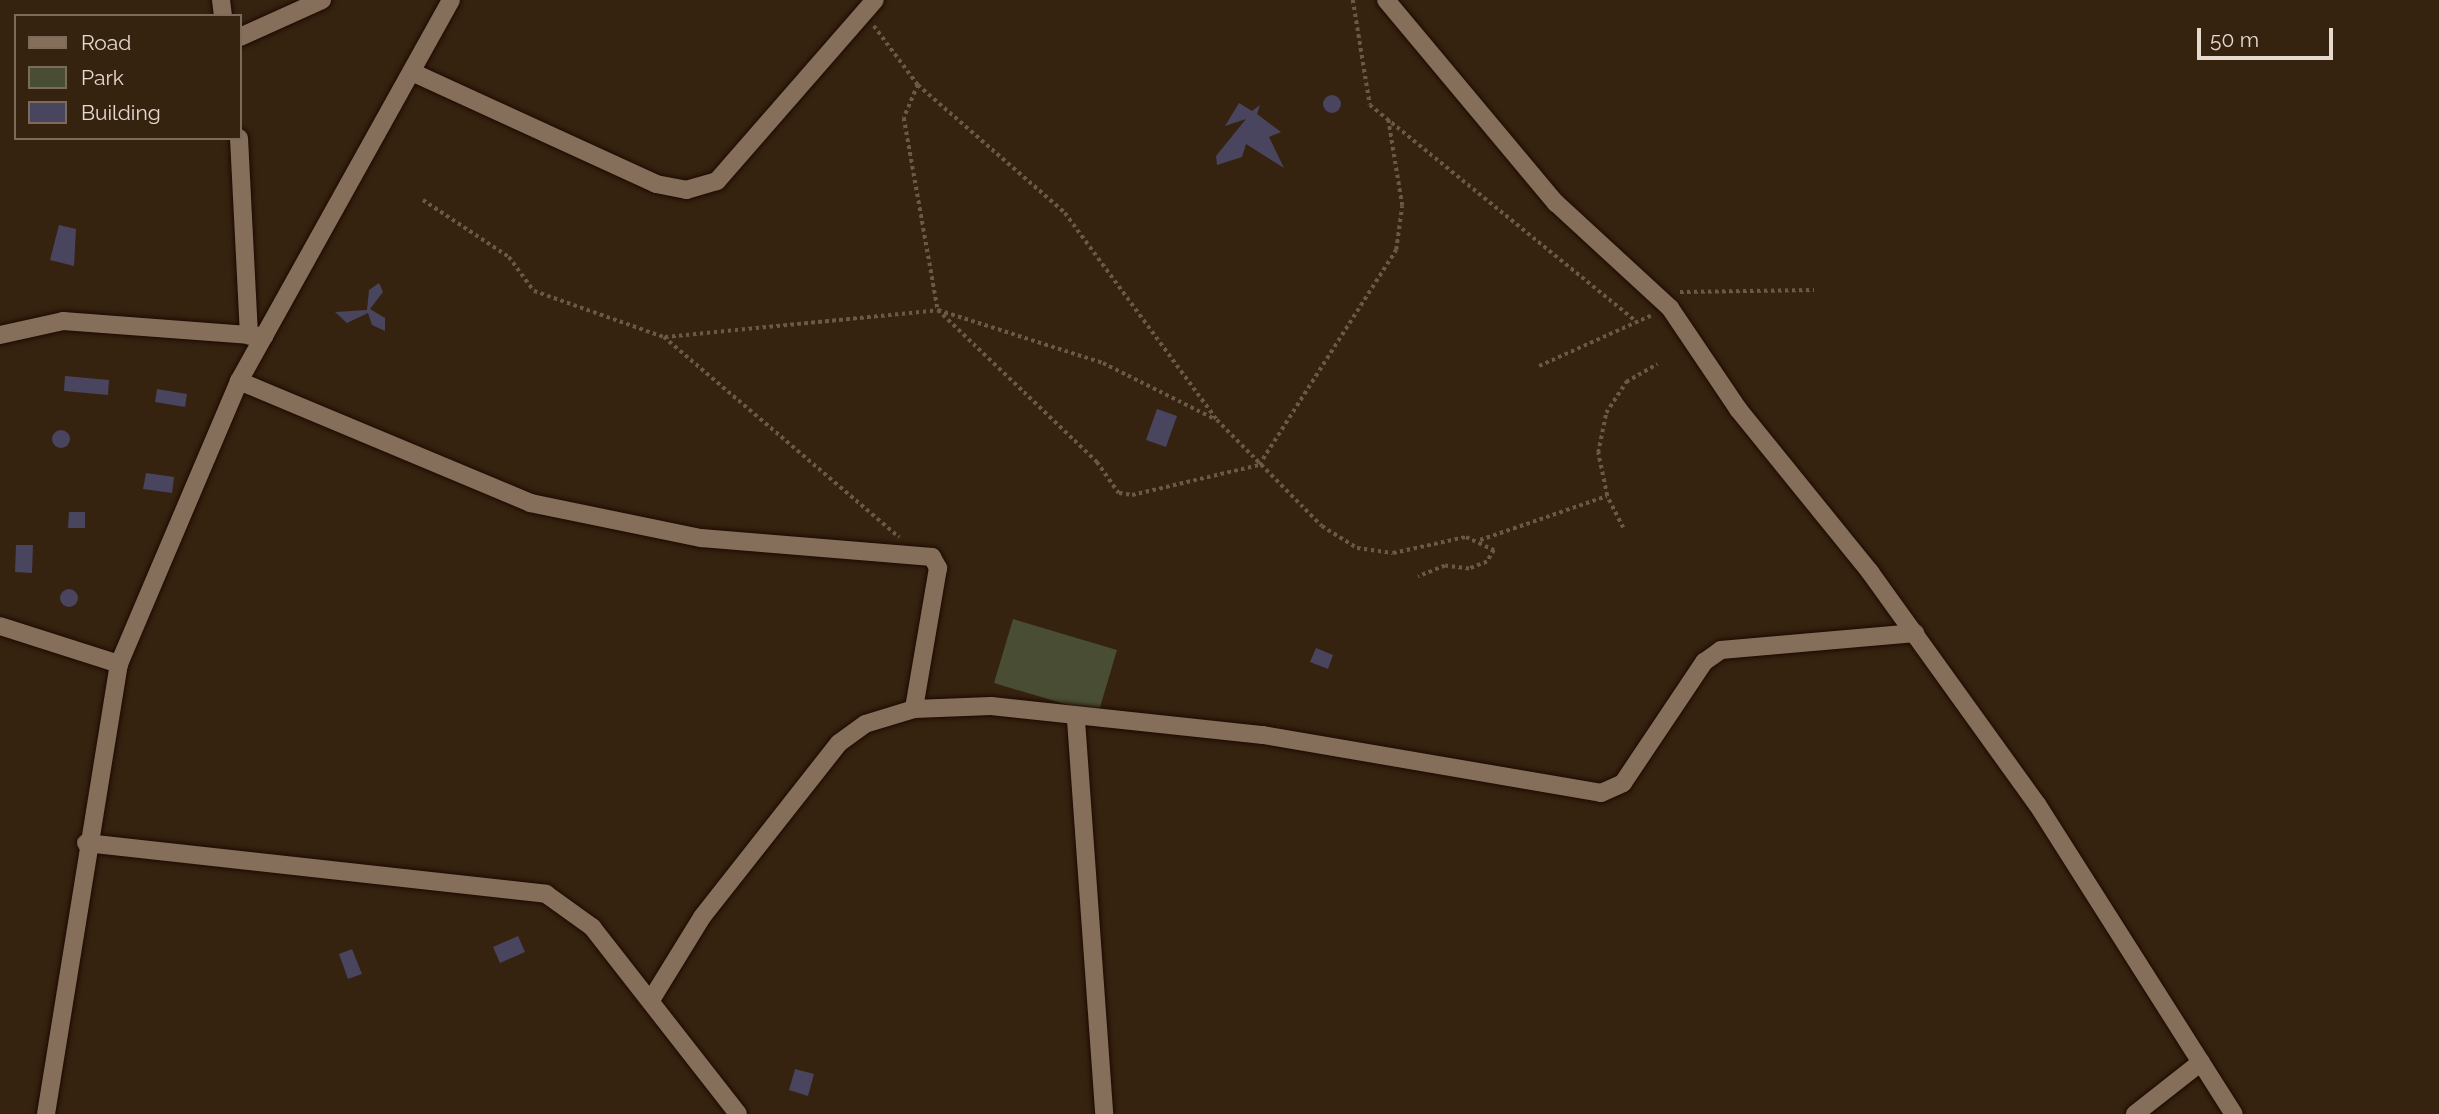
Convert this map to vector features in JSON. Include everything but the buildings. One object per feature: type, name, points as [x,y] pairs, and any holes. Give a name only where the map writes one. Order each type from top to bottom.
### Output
[{"type":"street","points":[[242,36],[322,0]]},
{"type":"street","points":[[46,1114],[86,843],[119,664],[256,336],[414,72],[451,0]]},
{"type":"street","points":[[1386,0],[1556,203],[1670,308],[1746,420],[1915,632],[2037,804],[2234,1114]]},
{"type":"street","points":[[414,72],[656,184],[687,190],[717,181],[870,6]]},
{"type":"street","points":[[239,140],[256,336]]},
{"type":"street","points":[[0,335],[62,321],[256,336]]},
{"type":"street","points":[[239,381],[540,506],[701,538],[932,557],[938,568],[914,709]]},
{"type":"street","points":[[0,626],[119,664]]},
{"type":"street","points":[[651,1000],[702,918],[839,744],[865,724],[914,709],[991,706],[1076,720],[1264,735],[1601,793],[1623,783],[1704,662],[1721,650],[1915,632]]},
{"type":"street","points":[[1076,720],[1104,1114]]},
{"type":"street","points":[[86,843],[546,894],[592,927],[738,1114]]},
{"type":"street","points":[[2135,1114],[2202,1062]]},
{"type":"path","points":[[1353,0],[1360,71],[1370,105],[1636,321]]},
{"type":"path","points":[[870,6],[918,85],[1065,213],[1217,420],[1258,466],[1322,526],[1357,548],[1393,553],[1430,542],[1479,540],[1607,496]]},
{"type":"path","points":[[918,85],[904,118],[938,310],[1088,453],[1119,493],[1258,466],[1396,250],[1402,206],[1388,120]]},
{"type":"path","points":[[423,201],[509,257],[534,291],[664,337],[919,555]]},
{"type":"path","points":[[1653,292],[1814,290]]},
{"type":"path","points":[[1539,366],[1670,308]]},
{"type":"path","points":[[664,337],[938,310],[1103,363],[1217,420]]},
{"type":"path","points":[[1623,528],[1607,496],[1598,453],[1608,405],[1626,382],[1657,364]]},
{"type":"path","points":[[1418,577],[1445,566],[1487,562],[1494,550],[1479,540]]},
{"type":"green space","points":[[1013,619],[1117,650],[1098,714],[994,683]]}]
